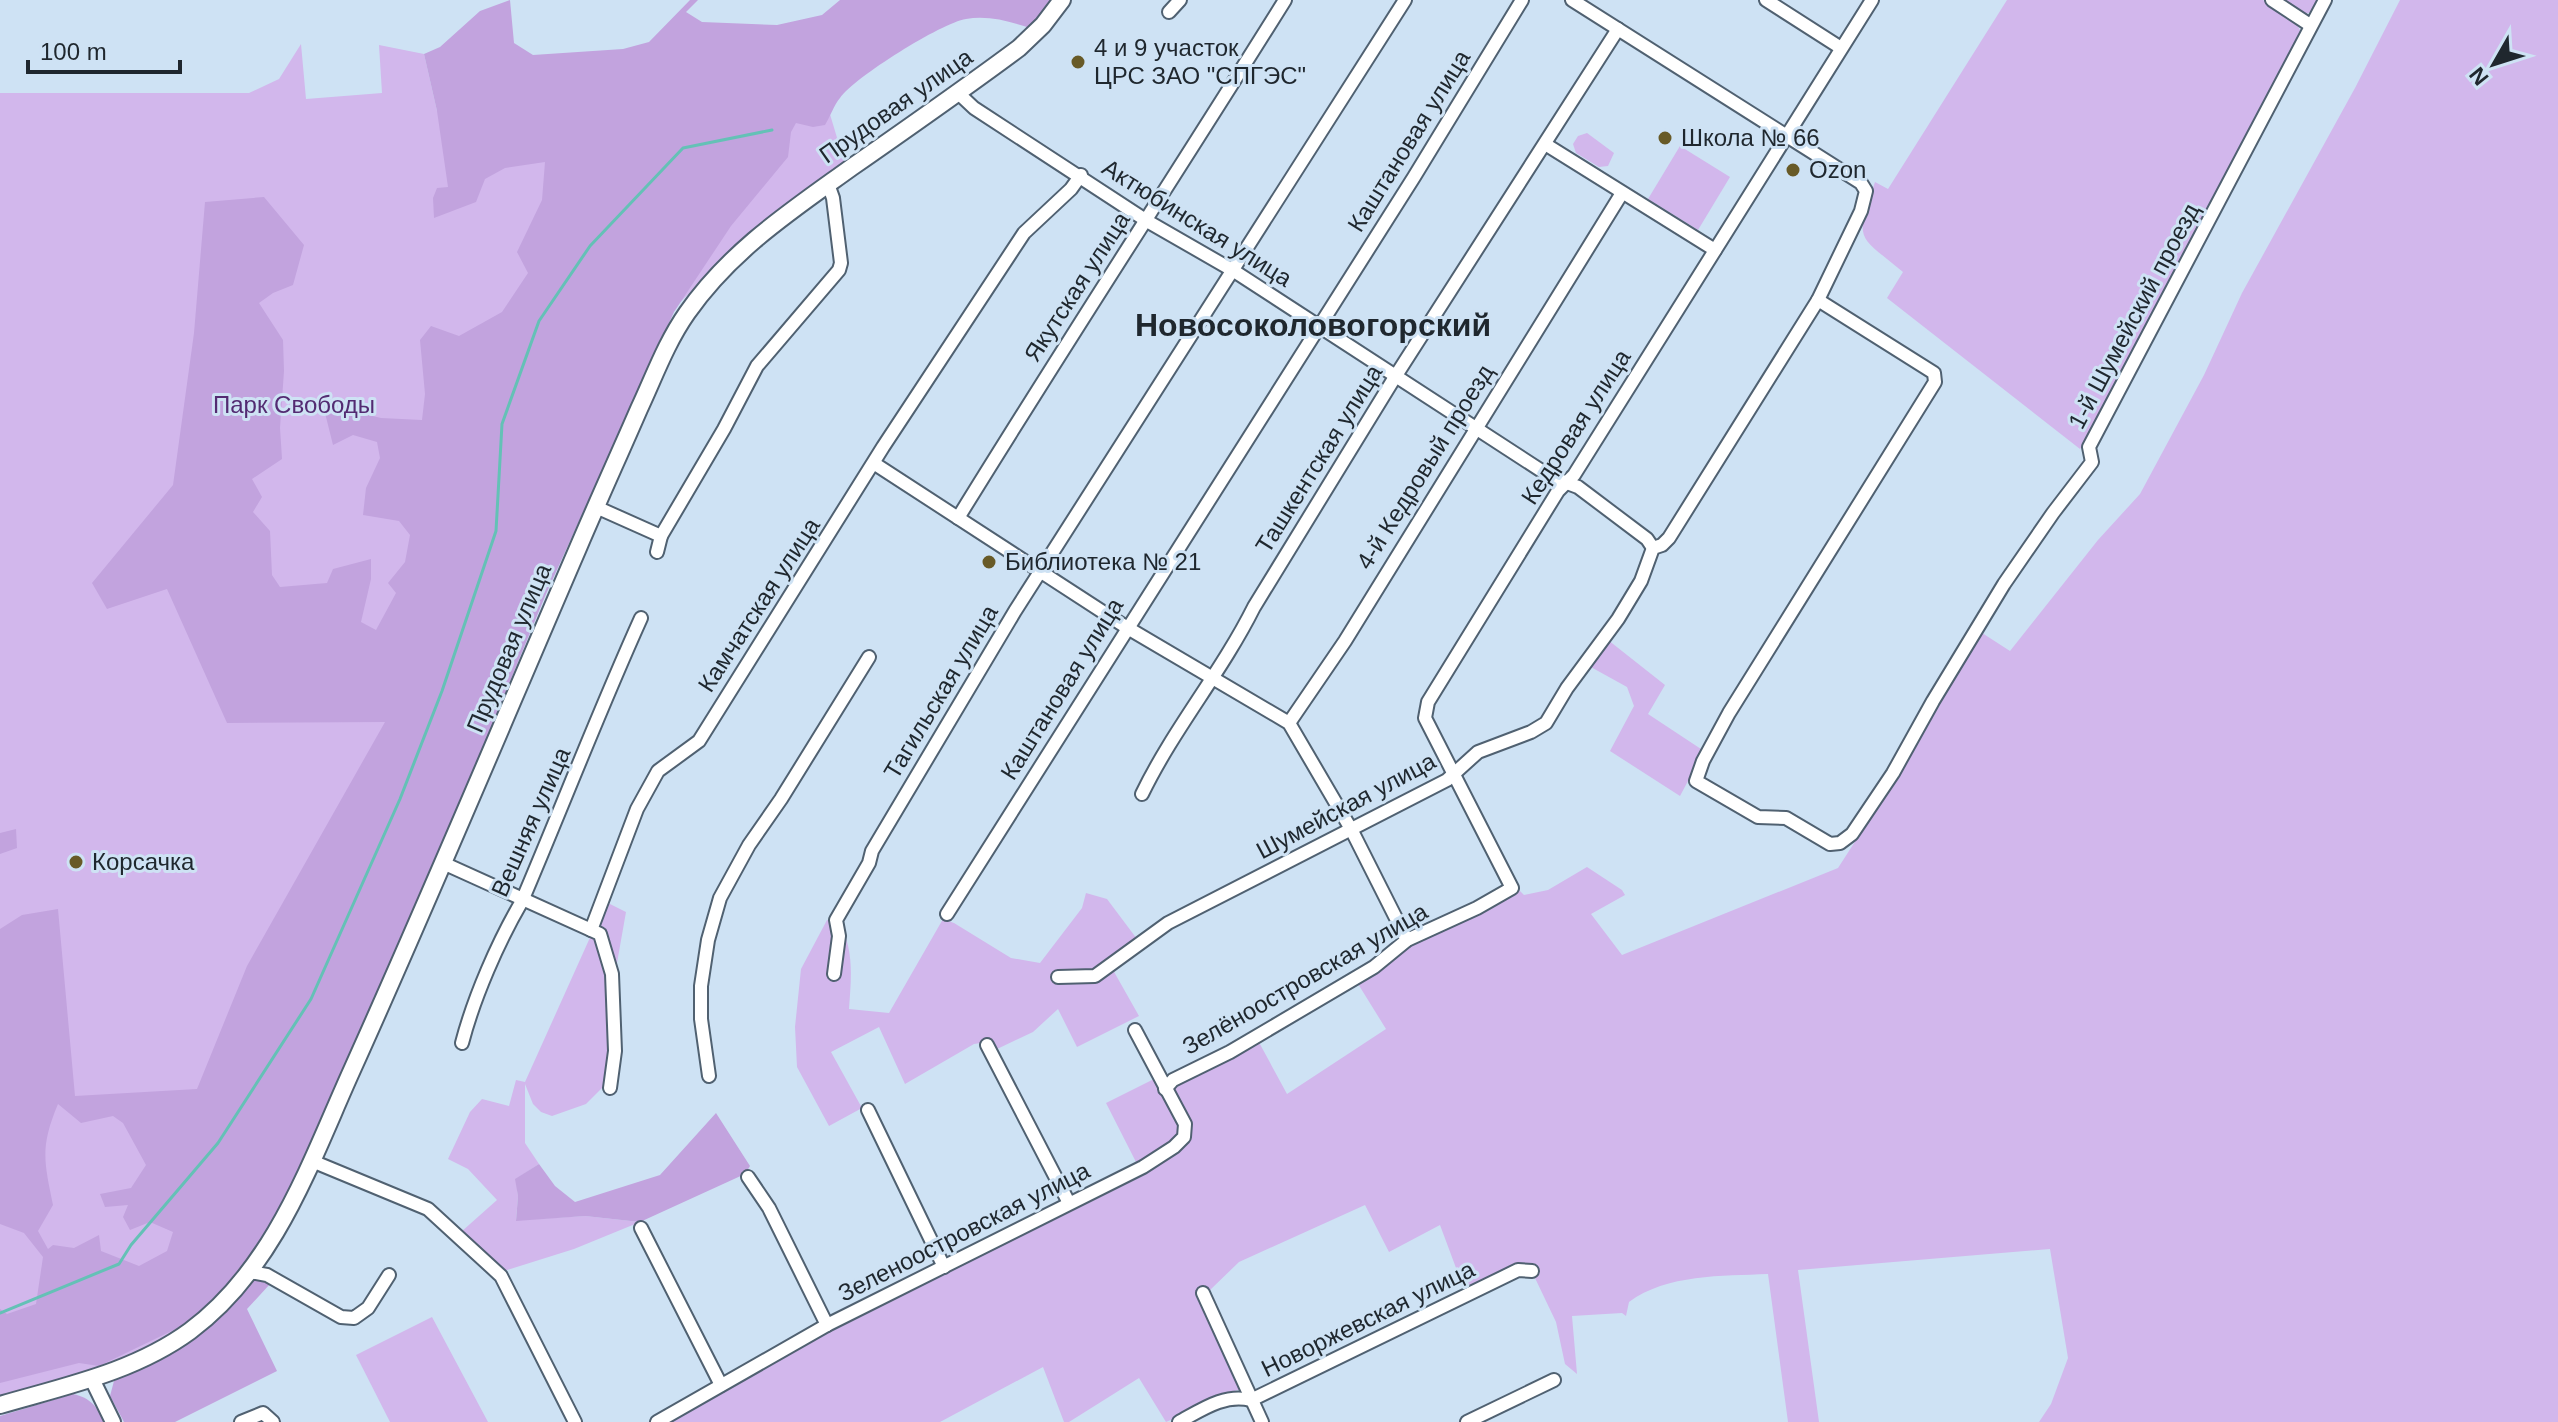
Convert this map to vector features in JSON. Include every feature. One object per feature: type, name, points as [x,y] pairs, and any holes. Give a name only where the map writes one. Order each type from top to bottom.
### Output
[{"type":"main road","name":"Прудовая улица","points":[[0,1405],[124,1368],[189,1331],[216,1309],[250,1272],[274,1239],[312,1161],[666,348],[685,316],[713,279],[753,239],[1019,48],[1043,25],[1062,0]]},
{"type":"street","points":[[1169,12],[1180,0]]},
{"type":"street","name":"Якутская улица","points":[[958,518],[1051,366],[1147,221],[1285,0]]},
{"type":"street","name":"Тагильская улица","points":[[834,974],[839,936],[836,920],[902,800],[1015,611],[1405,0]]},
{"type":"street","name":"Каштановая улица","points":[[947,914],[1126,627],[1414,177],[1522,0]]},
{"type":"street","points":[[1572,0],[1787,135]]},
{"type":"street","points":[[1766,0],[1841,48]]},
{"type":"street","name":"Кедровая улица","points":[[1512,888],[1425,718],[1428,702],[1558,491],[1567,483],[1872,0]]},
{"type":"street","points":[[2272,0],[2310,25]]},
{"type":"street","name":"1-й Шумейский проезд","points":[[1818,300],[1934,373],[1935,382],[1729,713],[1703,761],[1696,781],[1758,817],[1786,818],[1830,844],[1840,843],[1852,834],[1893,773],[2004,584],[2092,462],[2089,447],[2325,0]]},
{"type":"street","name":"Ташкентская улица","points":[[1142,794],[1161,754],[1212,678],[1395,377],[1618,29]]},
{"type":"street","name":"Актюбинская улица","points":[[957,92],[974,108],[1081,175],[1147,221],[1234,271],[1551,477],[1578,487],[1647,539],[1653,548]]},
{"type":"street","name":"Шумейская улица","points":[[1058,977],[1095,976],[1168,923],[1447,780],[1478,752],[1546,723],[1567,688],[1618,619],[1641,581],[1653,548],[1669,538],[1818,300],[1855,226],[1866,191],[1861,183],[1787,135]]},
{"type":"street","points":[[1545,144],[1715,250]]},
{"type":"street","name":"Камчатская улица","points":[[591,930],[637,809],[658,771],[699,741],[883,447],[1024,233],[1071,189],[1081,175]]},
{"type":"street","points":[[657,552],[661,536],[757,366],[839,270],[841,263],[833,198],[828,184]]},
{"type":"street","name":"4-й Кедровый проезд","points":[[1289,723],[1345,641],[1622,193]]},
{"type":"street","points":[[875,464],[1126,627],[1289,723],[1351,829],[1407,940]]},
{"type":"street","points":[[596,507],[661,536]]},
{"type":"street","name":"Вешняя улица","points":[[462,1043],[468,1021],[641,618]]},
{"type":"street","points":[[709,1076],[701,1019],[701,986],[708,940],[720,898],[749,845],[869,657]]},
{"type":"street","points":[[443,863],[600,934],[612,974],[615,1051],[610,1088]]},
{"type":"street","name":"Зелёноостровская улица","points":[[1165,1089],[1173,1080],[1230,1052],[1374,967],[1407,940],[1512,888]]},
{"type":"street","name":"Зеленоостровская улица","points":[[657,1422],[827,1325],[1143,1167],[1174,1147],[1184,1137],[1185,1124],[1135,1030]]},
{"type":"street","points":[[987,1045],[1069,1203]]},
{"type":"street","points":[[868,1110],[944,1267]]},
{"type":"street","points":[[312,1161],[428,1209],[501,1276],[575,1422]]},
{"type":"street","points":[[748,1177],[769,1208],[827,1325]]},
{"type":"street","points":[[641,1228],[721,1385]]},
{"type":"street","name":"Новоржевская улица","points":[[1179,1422],[1224,1400],[1239,1397],[1251,1400],[1518,1270],[1532,1271]]},
{"type":"street","points":[[250,1272],[267,1275],[341,1317],[354,1318],[368,1308],[389,1275]]},
{"type":"street","points":[[1203,1293],[1262,1422]]},
{"type":"street","points":[[92,1379],[113,1422]]},
{"type":"street","points":[[1467,1422],[1554,1380]]},
{"type":"street","points":[[241,1422],[263,1413],[273,1422]]},
{"type":"green space","points":[[2007,0],[2263,0],[2295,21],[2301,32],[2298,46],[2080,449],[1887,298],[1903,272],[1876,250],[1864,235],[1864,216],[1875,182],[1888,189]]},
{"type":"green space","points":[[2277,0],[2320,0],[2309,13],[2301,14]]},
{"type":"green space","points":[[2400,0],[2558,0],[2558,1422],[2039,1422],[2051,1404],[2068,1358],[2050,1249],[1798,1270],[1819,1422],[1788,1422],[1768,1274],[1678,1281],[1660,1286],[1629,1302],[1626,1316],[1622,1313],[1572,1316],[1577,1374],[1565,1364],[1556,1322],[1535,1278],[1527,1272],[1465,1292],[1440,1225],[1389,1252],[1365,1205],[1239,1262],[1209,1291],[1249,1390],[1237,1390],[1166,1422],[1139,1378],[1069,1422],[1064,1422],[1043,1367],[940,1422],[667,1422],[830,1327],[1132,1177],[1136,1162],[1106,1103],[1255,1035],[1287,1094],[1386,1029],[1355,979],[1402,943],[1517,888],[1524,895],[1548,890],[1587,867],[1625,895],[1591,914],[1622,955],[1838,868],[1898,775],[1979,631],[2010,651],[2098,540],[2140,494],[2204,375],[2242,293]]},
{"type":"green space","name":"Парк Свободы","points":[[301,44],[306,99],[382,93],[379,45],[424,54],[437,111],[829,111],[844,161],[750,233],[644,338],[569,509],[303,1163],[270,1236],[232,1285],[187,1326],[123,1362],[0,1399],[0,93],[249,93],[279,79]]},
{"type":"green space","points":[[1587,133],[1614,153],[1608,166],[1599,167],[1576,153],[1573,144],[1578,136]]},
{"type":"green space","points":[[1680,146],[1730,177],[1698,230],[1648,199]]},
{"type":"green space","points":[[1608,640],[1665,685],[1648,714],[1704,751],[1680,796],[1610,751],[1634,706],[1627,687],[1589,666]]},
{"type":"green space","points":[[1086,893],[1107,899],[1137,939],[1113,970],[1139,1016],[1077,1047],[1058,1009],[1033,1032],[995,1050],[987,1042],[974,1044],[905,1084],[879,1027],[831,1052],[862,1108],[829,1126],[797,1067],[795,1027],[801,969],[827,920],[838,922],[847,942],[851,964],[849,1009],[889,1013],[943,919],[1011,958],[1040,963],[1082,908]]},
{"type":"green space","points":[[606,902],[626,912],[617,963],[608,971],[611,1050],[603,1087],[586,1104],[552,1116],[541,1112],[533,1104],[525,1084],[525,1143],[539,1164],[516,1179],[516,1220],[585,1216],[640,1222],[574,1249],[504,1271],[461,1232],[497,1200],[468,1169],[448,1159],[470,1112],[482,1099],[509,1106],[516,1080],[525,1082]]},
{"type":"green space","points":[[432,1317],[488,1422],[390,1422],[356,1355]]},
{"type":"shaded area","points":[[510,0],[514,43],[533,55],[623,49],[649,42],[690,0],[698,0],[686,12],[702,22],[777,25],[822,15],[840,0],[1054,0],[1033,29],[983,18],[966,19],[938,30],[862,77],[838,101],[825,125],[813,127],[796,123],[791,132],[788,157],[731,226],[674,312],[546,594],[415,912],[268,1237],[186,1324],[99,1366],[79,1363],[0,1383],[0,1309],[7,1314],[36,1304],[43,1257],[24,1233],[0,1224],[0,929],[22,915],[58,909],[75,1096],[197,1089],[247,966],[385,722],[227,723],[167,589],[107,609],[92,583],[173,485],[194,333],[205,202],[264,197],[304,245],[293,285],[259,303],[283,340],[282,459],[252,479],[262,497],[253,512],[270,531],[272,575],[280,587],[327,583],[333,569],[371,559],[371,579],[361,622],[376,630],[396,593],[388,583],[405,562],[410,535],[399,521],[363,515],[366,488],[380,458],[377,442],[353,435],[333,445],[325,413],[348,410],[381,418],[422,420],[425,394],[420,340],[431,326],[459,336],[502,312],[528,273],[517,252],[542,200],[545,162],[505,168],[485,179],[476,202],[434,218],[433,198],[437,188],[448,187],[437,111],[424,54],[440,47],[480,11]],"holes":[[[58,1104],[81,1123],[113,1116],[123,1123],[146,1165],[131,1188],[100,1194],[105,1207],[128,1205],[123,1217],[130,1230],[150,1222],[173,1232],[167,1251],[139,1266],[101,1251],[99,1235],[74,1248],[53,1245],[48,1249],[38,1231],[53,1205],[45,1154],[48,1132]]]},
{"type":"shaded area","points":[[16,829],[17,848],[0,854],[0,833]]},
{"type":"shaded area","points":[[716,1113],[750,1166],[745,1174],[640,1222],[585,1216],[516,1221],[518,1196],[515,1179],[539,1164],[555,1186],[575,1202],[660,1175]]},
{"type":"shaded area","points":[[254,1277],[270,1284],[247,1309],[277,1371],[175,1422],[124,1422],[110,1396],[114,1381],[155,1359]]},
{"type":"shaded area","points":[[73,1394],[92,1404],[105,1422],[0,1422],[0,1416]]},
{"type":"waterway","points":[[0,1313],[119,1264],[131,1245],[218,1143],[311,999],[400,799],[442,691],[496,531],[502,424],[539,321],[590,246],[683,148],[772,130]]},
{"type":"place","name":"4 и 9 участок ЦРС ЗАО \"СПГЭС\"","points":[[1078,62]]},
{"type":"place","name":"Школа № 66","points":[[1665,138]]},
{"type":"place","name":"Ozon","points":[[1793,170]]},
{"type":"place","name":"Библиотека № 21","points":[[989,562]]},
{"type":"place","name":"Корсачка","points":[[76,862]]},
{"type":"district","name":"Новосоколовогорский","points":[[1313,325]]}]
